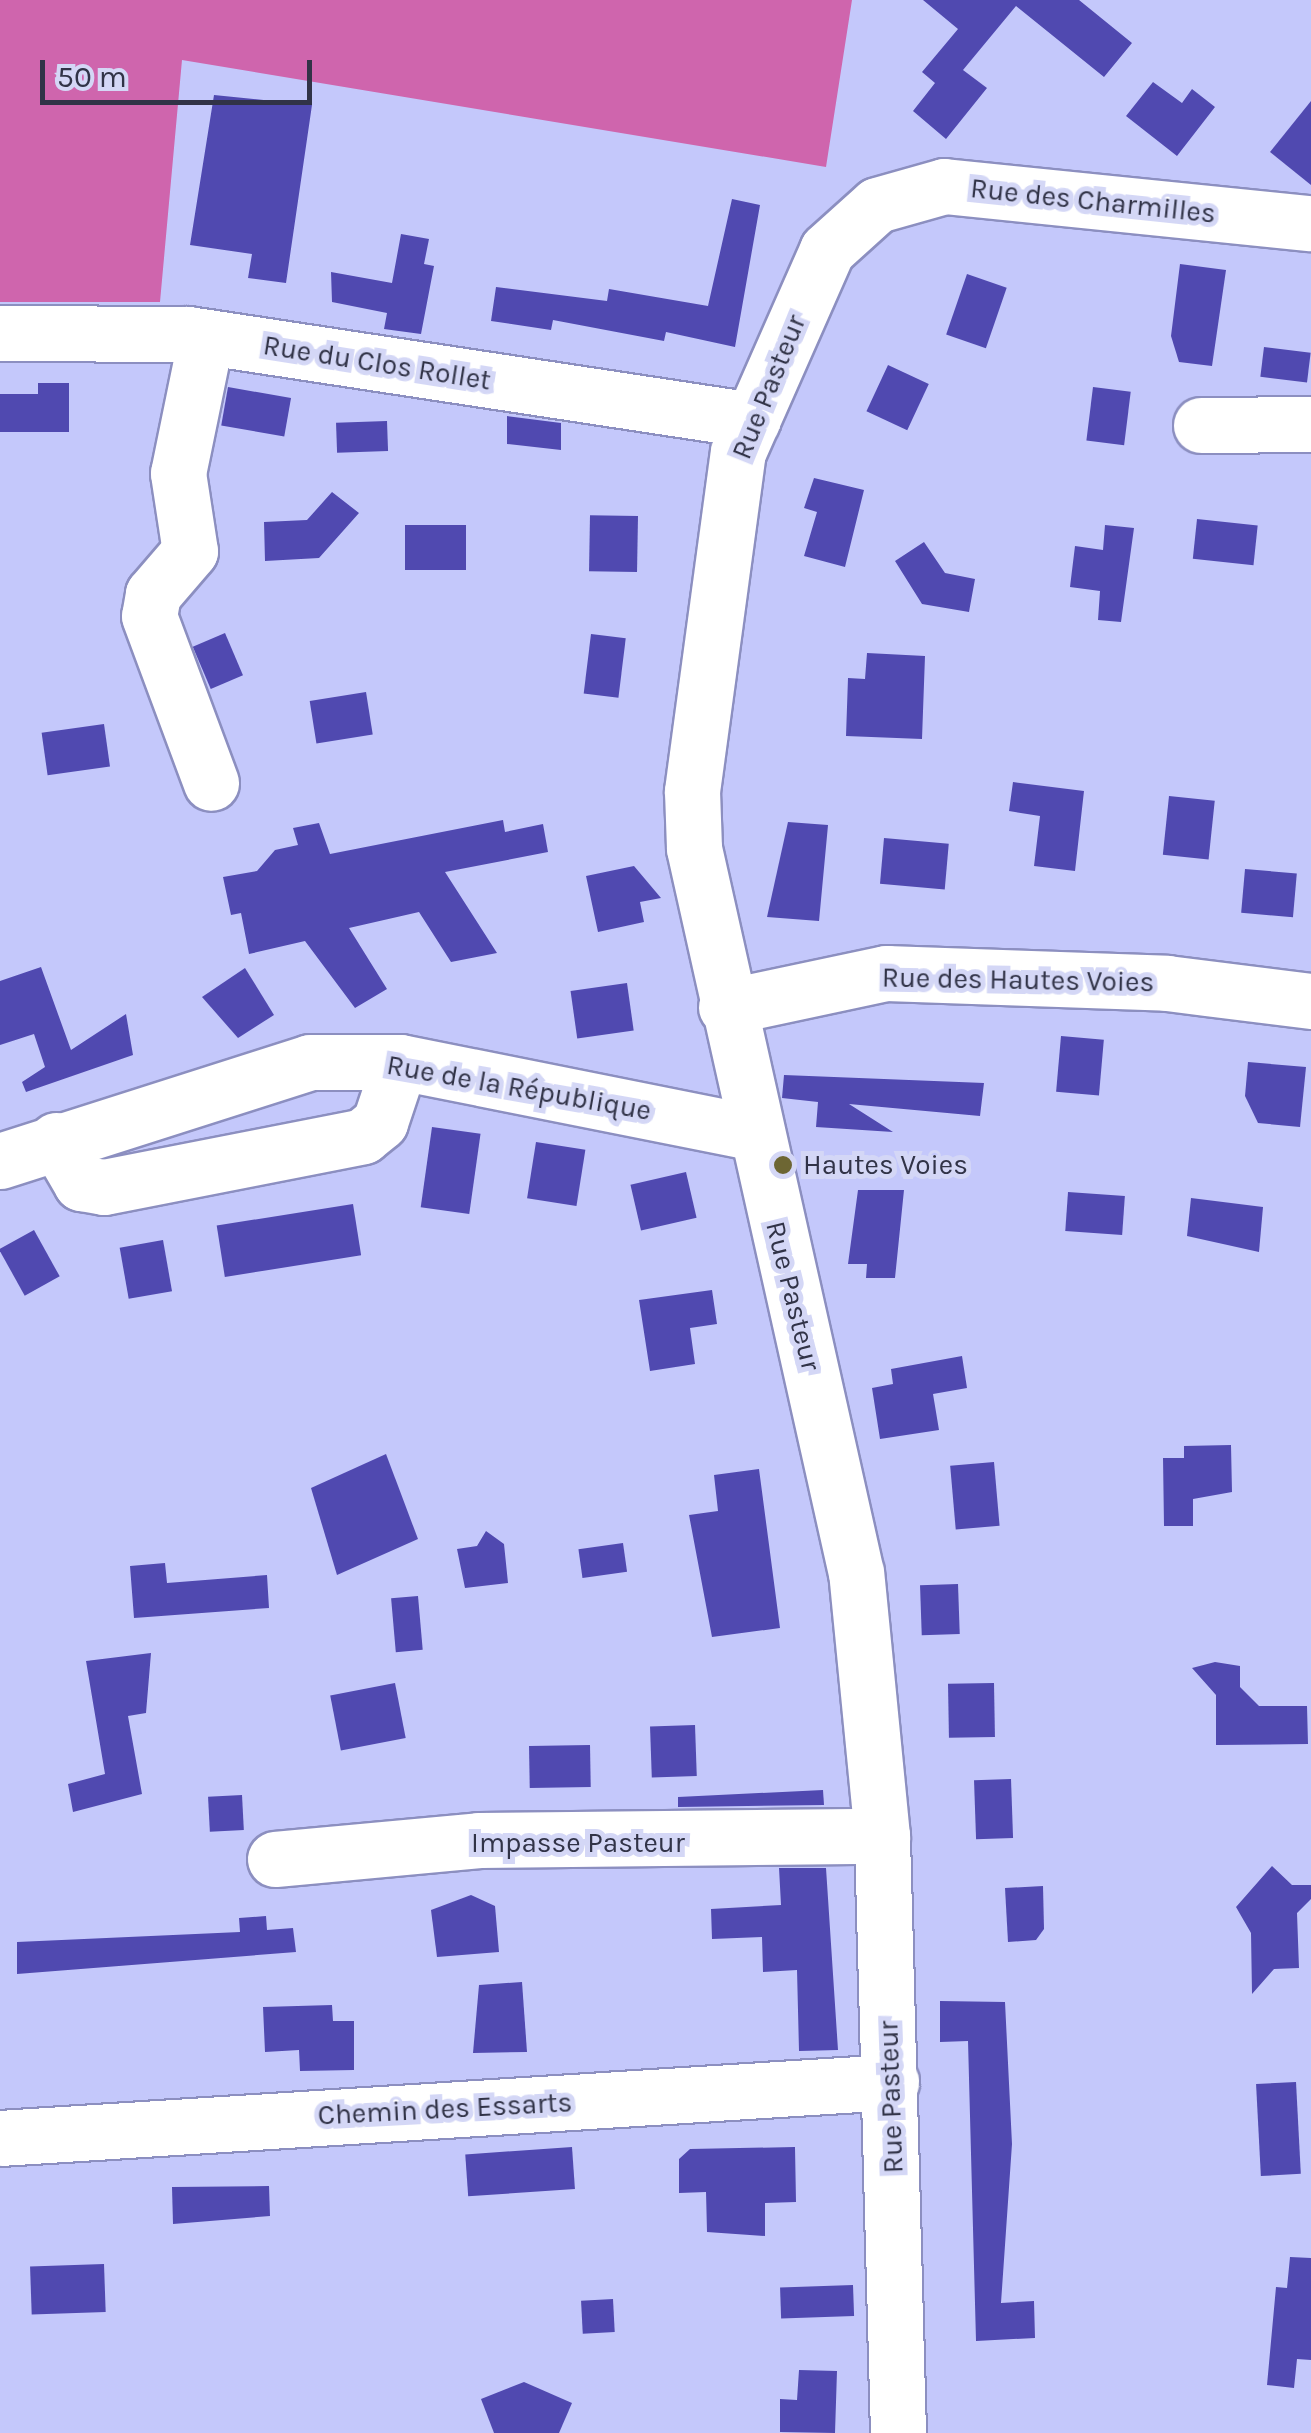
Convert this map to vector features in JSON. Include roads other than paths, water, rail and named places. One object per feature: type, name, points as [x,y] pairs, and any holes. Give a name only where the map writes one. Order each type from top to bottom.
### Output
[{"type":"street","name":"Rue des Charmilles","points":[[877,205],[944,186],[1311,223]]},
{"type":"street","name":"Rue Pasteur","points":[[877,205],[827,250],[752,420],[735,472],[692,791],[726,1007],[752,1132],[856,1573],[882,1836],[898,2433]]},
{"type":"street","name":"Rue du Clos Rollet","points":[[0,333],[206,337],[752,420]]},
{"type":"street","points":[[206,337],[178,473],[190,550],[153,594],[149,616],[211,783]]},
{"type":"street","points":[[1201,425],[1311,424]]},
{"type":"street","name":"Rue des Hautes Voies","points":[[726,1007],[886,973],[1167,983],[1311,1001]]},
{"type":"street","name":"Rue de la République","points":[[0,1160],[310,1062],[400,1062],[752,1132]]},
{"type":"street","points":[[56,1140],[81,1183],[104,1186],[363,1136],[380,1122],[400,1062]]},
{"type":"street","name":"Impasse Pasteur","points":[[275,1859],[479,1840],[882,1836]]},
{"type":"street","name":"Chemin des Essarts","points":[[0,2138],[891,2082]]},
{"type":"place","name":"Hautes Voies","points":[[783,1165]]}]
